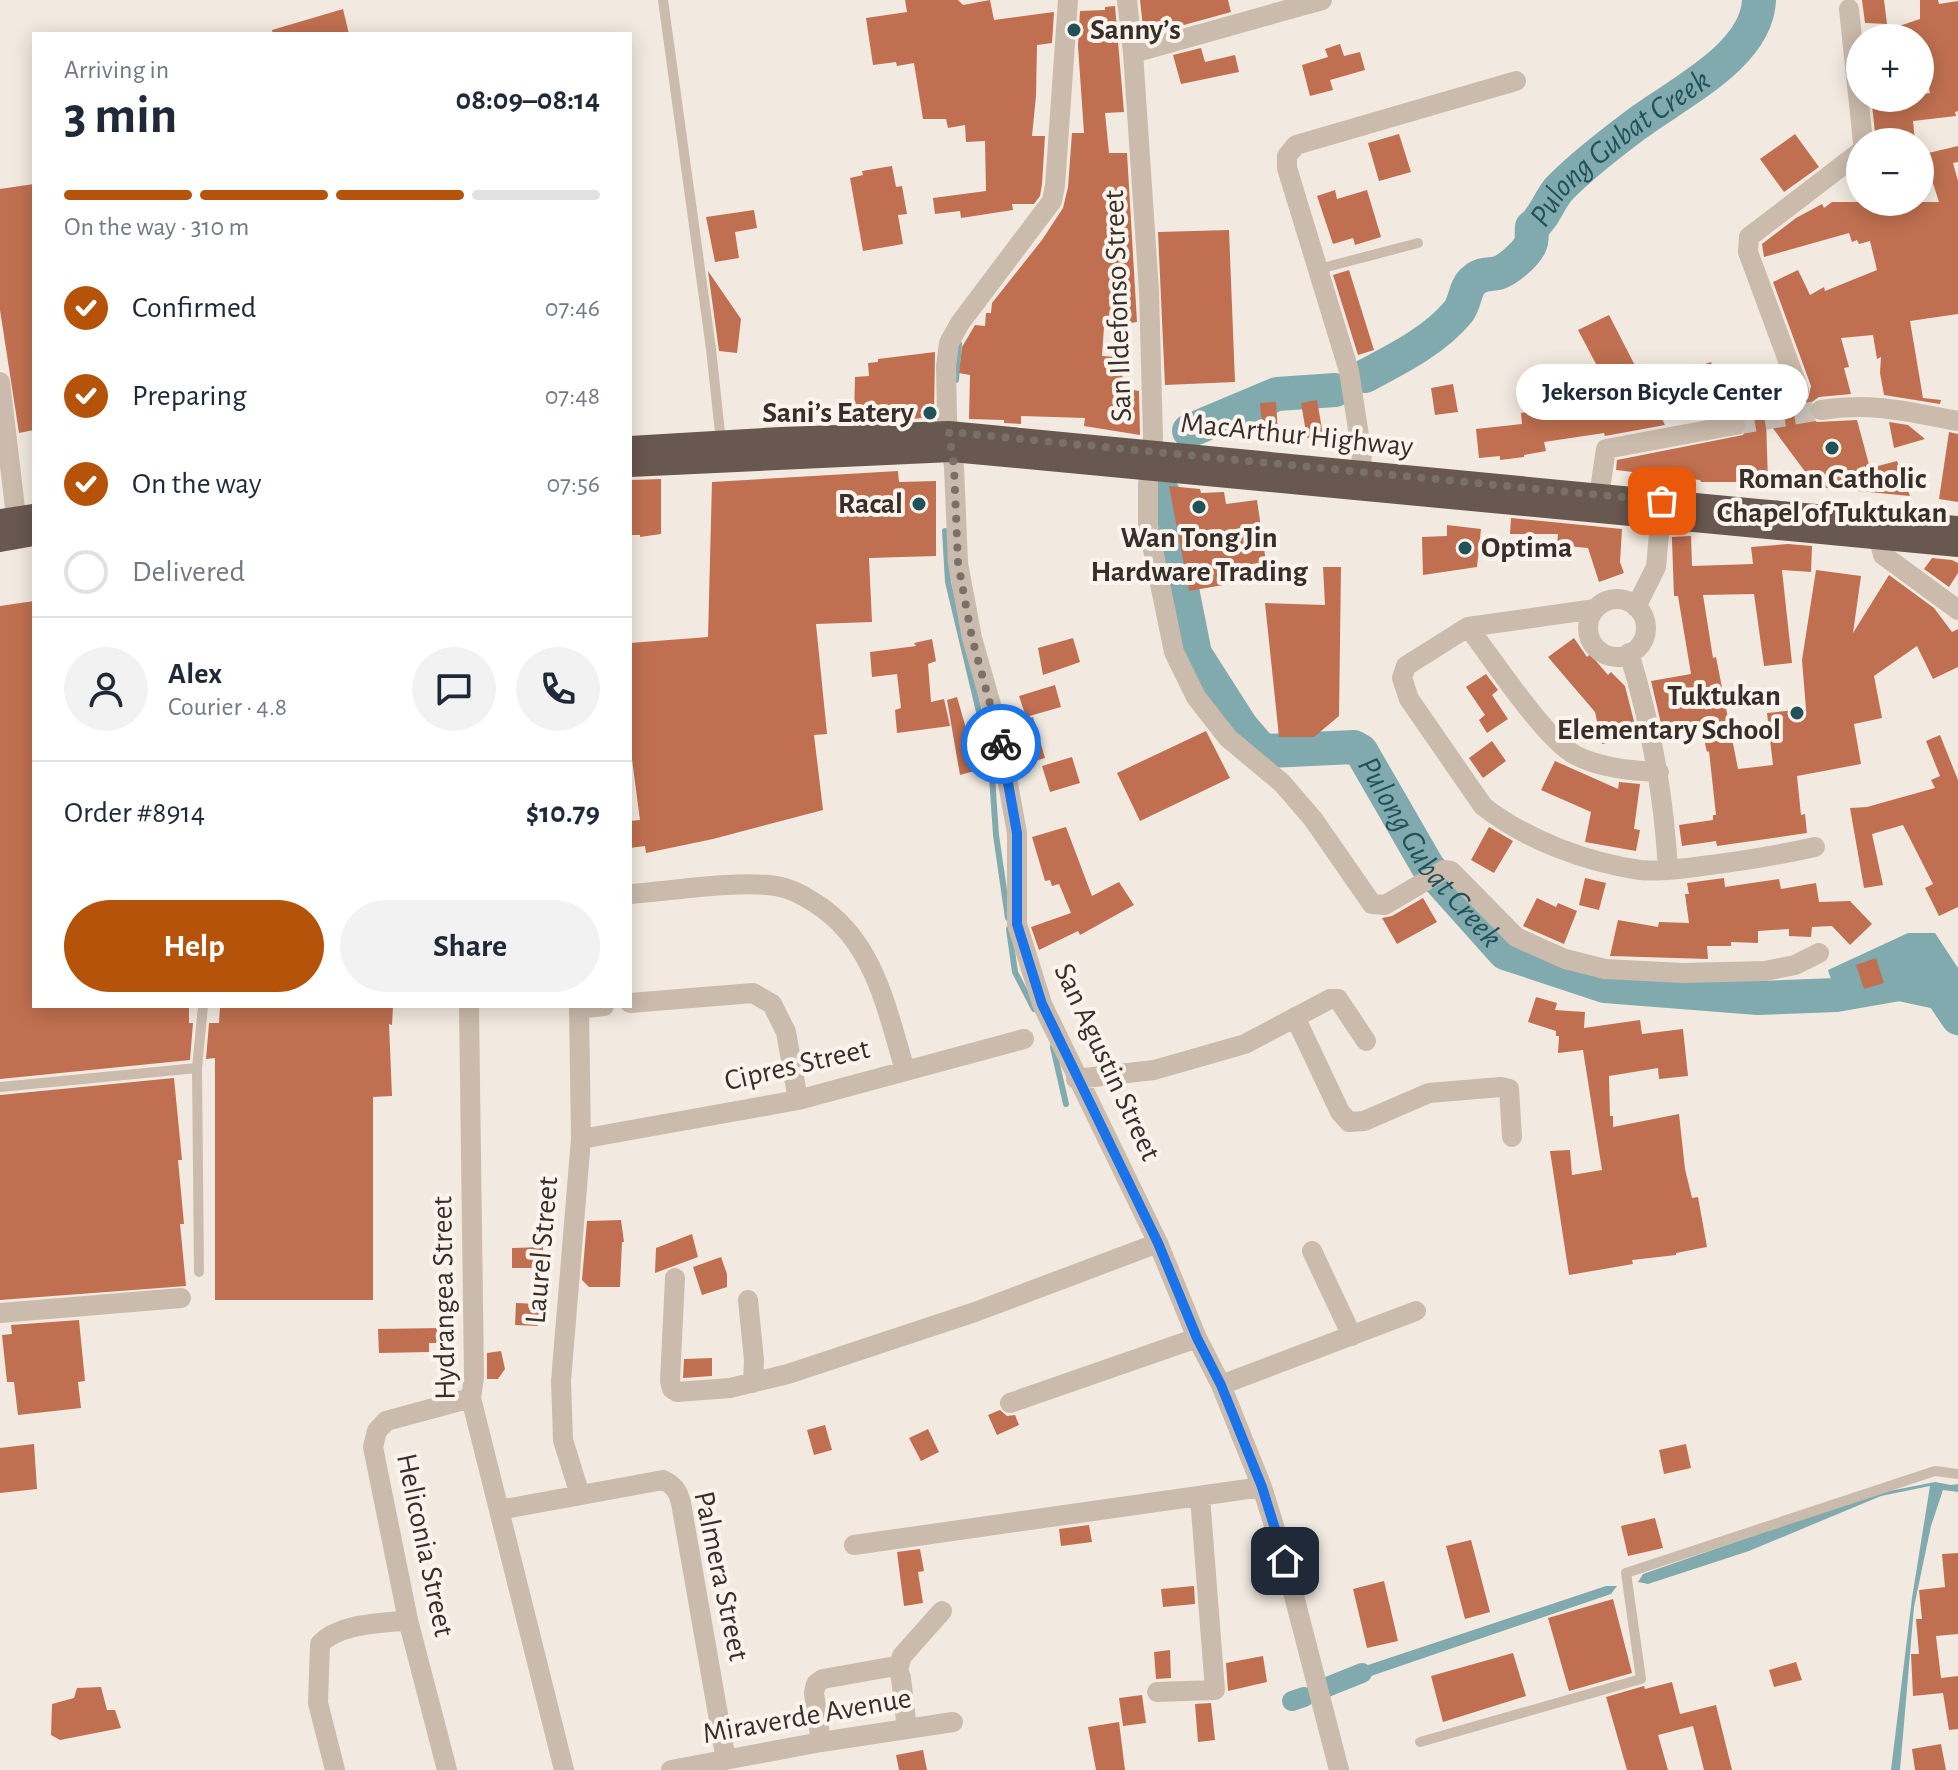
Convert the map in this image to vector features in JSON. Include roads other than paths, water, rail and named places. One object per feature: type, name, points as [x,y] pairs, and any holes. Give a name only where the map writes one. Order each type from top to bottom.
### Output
[{"type":"highway","name":"MacArthur Highway","points":[[632,447],[722,451],[950,442],[1880,530],[1958,546]]},
{"type":"highway","name":"MacArthur Highway","points":[[632,466],[722,451]]},
{"type":"highway","name":"MacArthur Highway","points":[[1880,530],[1958,527]]},
{"type":"street","name":"San Agustin Street","points":[[1068,0],[1052,201],[960,323],[949,343],[946,366],[958,563],[972,638],[998,729],[1017,833],[1017,924],[1042,1004],[1158,1243],[1262,1487],[1297,1605],[1339,1770]]},
{"type":"street","name":"San Ildefonso Street","points":[[1127,0],[1149,291],[1151,460],[1148,525],[1154,567],[1174,652],[1196,697],[1228,738],[1282,783],[1313,819],[1372,904],[1385,905],[1433,876],[1451,871],[1516,937],[1565,959],[1605,969],[1683,973],[1765,971],[1795,965],[1819,953]]},
{"type":"street","points":[[1133,53],[1322,0]]},
{"type":"street","points":[[1849,9],[1862,128]]},
{"type":"street","points":[[1360,480],[1362,455],[1349,371],[1287,168],[1287,156],[1296,145],[1516,81]]},
{"type":"street","points":[[1799,390],[1748,252],[1749,237],[1846,163]]},
{"type":"street","points":[[0,382],[17,528]]},
{"type":"street","points":[[1821,410],[1853,405],[1879,406],[1958,421]]},
{"type":"street","points":[[1598,504],[1606,449],[1735,425]]},
{"type":"street","points":[[1636,607],[1656,567],[1661,510]]},
{"type":"street","points":[[1880,530],[1883,555],[1958,610]]},
{"type":"street","points":[[1595,609],[1588,624],[1588,634],[1594,647],[1613,657],[1629,653],[1640,645],[1646,624],[1636,607],[1620,599],[1610,600],[1595,609],[1468,627],[1406,666],[1402,678],[1409,699],[1483,806],[1498,817],[1565,851],[1641,870],[1756,860],[1815,847]]},
{"type":"street","points":[[1468,627],[1557,743],[1591,762],[1634,771],[1659,772]]},
{"type":"street","points":[[1629,653],[1659,772],[1668,870]]},
{"type":"street","points":[[632,894],[756,884],[779,886],[800,893],[835,915],[864,951],[878,978],[905,1070]]},
{"type":"street","points":[[632,1003],[753,993],[772,1004],[786,1032],[798,1100]]},
{"type":"street","points":[[1076,1079],[1154,1070],[1245,1044],[1330,999],[1338,999],[1366,1041]]},
{"type":"street","name":"Hydrangea Street","points":[[469,1008],[474,1377],[471,1398],[564,1770]]},
{"type":"street","name":"Laurel Street","points":[[579,1008],[581,1139],[561,1381],[563,1440],[580,1495]]},
{"type":"street","points":[[1295,1017],[1340,1112],[1349,1122],[1364,1121],[1429,1093],[1501,1087],[1509,1089],[1511,1098],[1512,1137]]},
{"type":"street","name":"Cipres Street","points":[[581,1139],[798,1100],[1024,1039]]},
{"type":"street","points":[[675,1278],[670,1381],[672,1389],[677,1392],[730,1388],[788,1374],[961,1316],[1158,1243]]},
{"type":"street","points":[[1312,1251],[1352,1336]]},
{"type":"street","points":[[0,1313],[181,1298]]},
{"type":"street","points":[[748,1300],[753,1383]]},
{"type":"street","points":[[1221,1385],[1416,1311]]},
{"type":"street","points":[[1010,1403],[1197,1338]]},
{"type":"street","name":"Heliconia Street","points":[[447,1770],[408,1620],[373,1447],[377,1431],[386,1421],[471,1398]]},
{"type":"street","name":"Palmera Street","points":[[499,1510],[663,1480],[671,1484],[678,1492],[726,1760]]},
{"type":"street","points":[[854,1545],[1262,1487]]},
{"type":"street","points":[[1157,1692],[1215,1690],[1200,1497]]},
{"type":"street","points":[[907,1729],[898,1669],[902,1656],[942,1611]]},
{"type":"street","points":[[335,1770],[318,1703],[320,1644],[327,1636],[341,1630],[408,1620]]},
{"type":"street","points":[[821,1742],[814,1693],[816,1684],[823,1679],[890,1667],[898,1669]]},
{"type":"street","name":"Miraverde Avenue","points":[[671,1770],[821,1742],[953,1722]]},
{"type":"lane","points":[[663,0],[715,377],[722,451]]},
{"type":"lane","points":[[1319,269],[1418,243]]},
{"type":"lane","points":[[199,1272],[197,1068],[203,1008]]},
{"type":"lane","points":[[0,1087],[197,1068]]},
{"type":"lane","points":[[1420,1742],[1641,1679],[1626,1573],[1935,1471],[1958,1474]]},
{"type":"water","points":[[1908,933],[1935,933],[1958,968],[1958,1036],[1928,984],[1885,970],[1836,995],[1828,970]]},
{"type":"water","points":[[1935,1482],[1958,1484],[1958,1492],[1943,1490],[1931,1526],[1914,1607],[1900,1770],[1891,1770],[1912,1598],[1930,1486],[1881,1496],[1749,1551],[1648,1584],[1638,1582],[1643,1574],[1874,1494]]},
{"type":"water","points":[[1606,1586],[1617,1586],[1611,1594],[1371,1676],[1362,1673],[1368,1665]]},
{"type":"waterway","name":"Pulong Gubat Creek","points":[[1365,376],[1438,332],[1458,312],[1474,280],[1498,273],[1521,257],[1531,243],[1532,227],[1559,189],[1615,140],[1691,88],[1729,57],[1755,21],[1759,0]]},
{"type":"waterway","points":[[956,380],[959,344]]},
{"type":"waterway","name":"Pulong Gubat Creek","points":[[1189,431],[1277,394],[1335,390]]},
{"type":"waterway","name":"Pulong Gubat Creek","points":[[1163,493],[1195,654],[1241,726],[1259,747],[1267,751],[1354,747],[1361,751],[1428,867],[1505,953],[1605,986],[1758,998],[1836,995],[1899,984],[1941,993],[1958,1018]]},
{"type":"waterway","points":[[945,531],[948,582],[991,762],[996,835],[1008,918]]},
{"type":"waterway","points":[[1009,929],[1015,972],[1034,1009]]},
{"type":"waterway","points":[[1053,1047],[1066,1104]]},
{"type":"waterway","points":[[1327,1687],[1362,1673]]},
{"type":"waterway","points":[[1292,1701],[1304,1697]]},
{"type":"tunnel","points":[[1735,425],[1821,410]]},
{"type":"place","name":"Sanny’s","points":[[1074,30]]},
{"type":"place","name":"Sani’s Eatery","points":[[930,413]]},
{"type":"place","name":"Roman Catholic Chapel of Tuktukan","points":[[1832,448]]},
{"type":"place","name":"Jekerson Bicycle Center","points":[[1662,501]]},
{"type":"place","name":"Racal","points":[[919,504]]},
{"type":"place","name":"Wan Tong Jin Hardware Trading","points":[[1199,507]]},
{"type":"place","name":"Optima","points":[[1465,548]]},
{"type":"place","name":"Tuktukan Elementary School","points":[[1797,713]]}]
